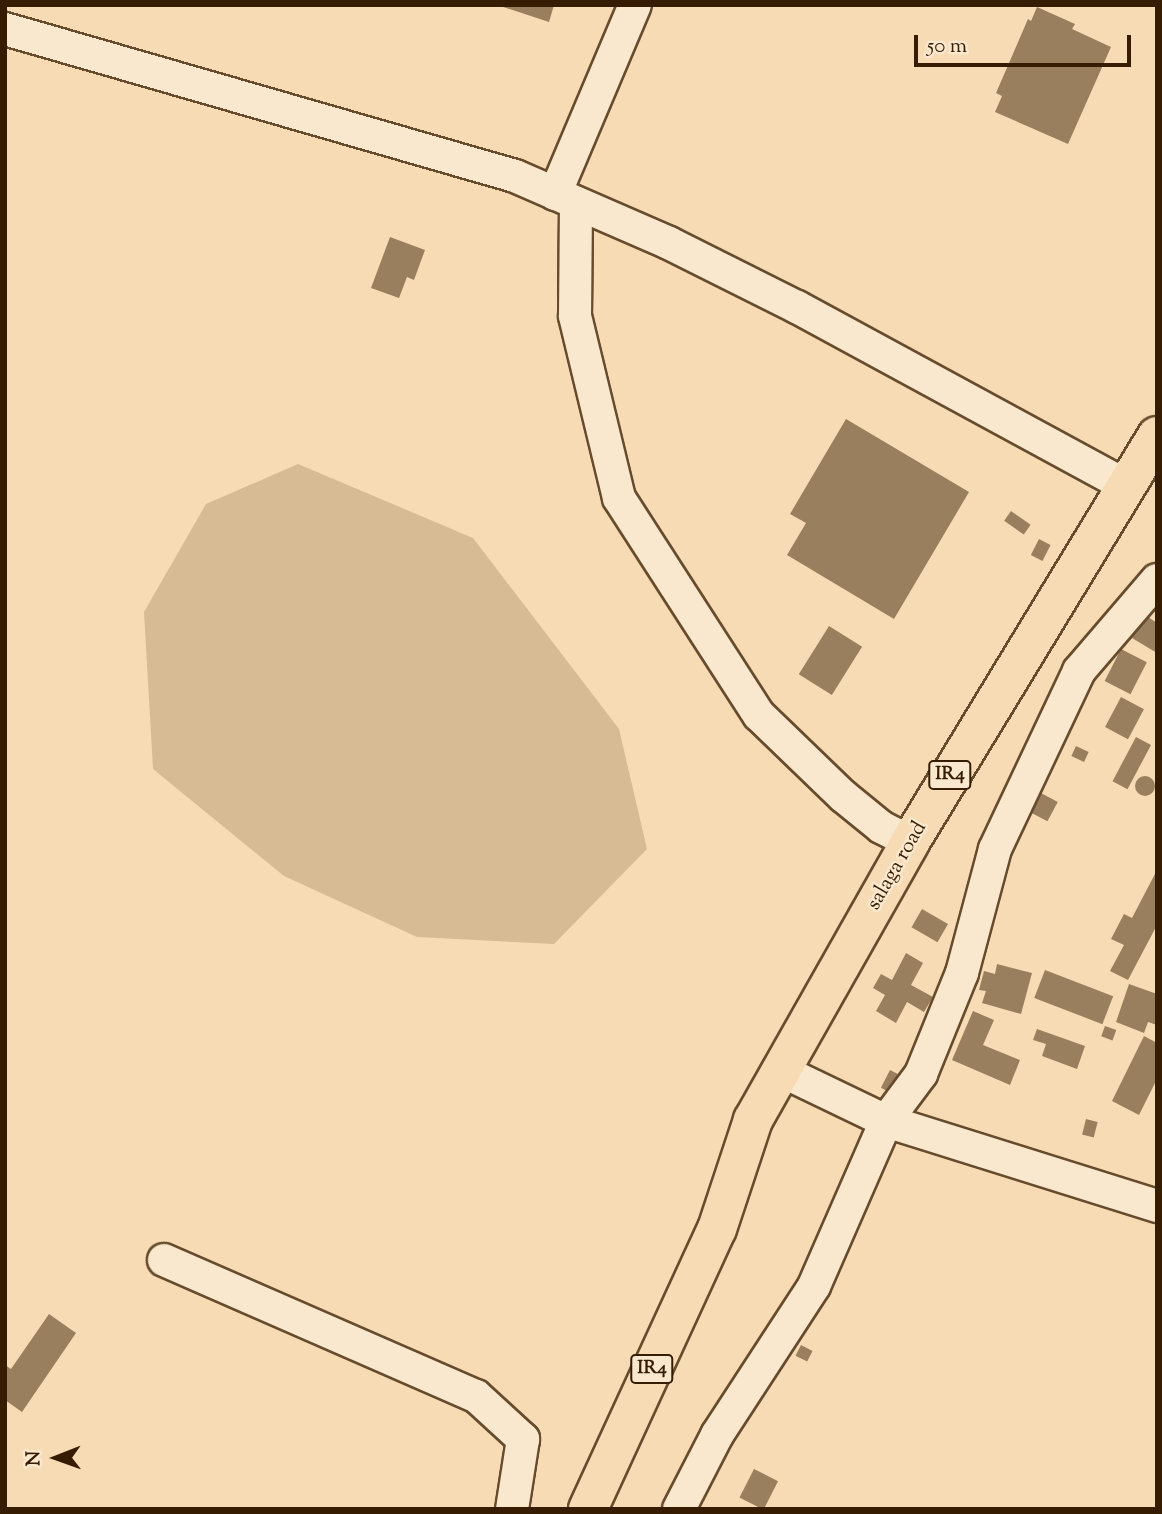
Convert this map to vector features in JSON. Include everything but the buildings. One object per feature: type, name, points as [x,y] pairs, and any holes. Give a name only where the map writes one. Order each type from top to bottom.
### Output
[{"type":"main road","name":"salaga road","points":[[588,1509],[717,1229],[753,1120],[910,842],[1157,436]]},
{"type":"street","points":[[635,5],[566,198],[575,316],[619,498],[759,715],[843,796],[881,827],[910,842]]},
{"type":"street","points":[[5,29],[515,176],[669,243],[797,307],[1126,486]]},
{"type":"street","points":[[679,1509],[717,1435],[814,1286],[886,1121],[921,1074],[962,973],[995,849],[1079,671],[1157,580]]},
{"type":"street","points":[[780,1070],[886,1121],[1157,1206]]},
{"type":"street","points":[[164,1260],[475,1396],[523,1439],[512,1509]]},
{"type":"shaded area","points":[[298,464],[473,538],[619,729],[647,849],[554,944],[417,937],[284,876],[153,769],[144,612],[206,504]]}]
